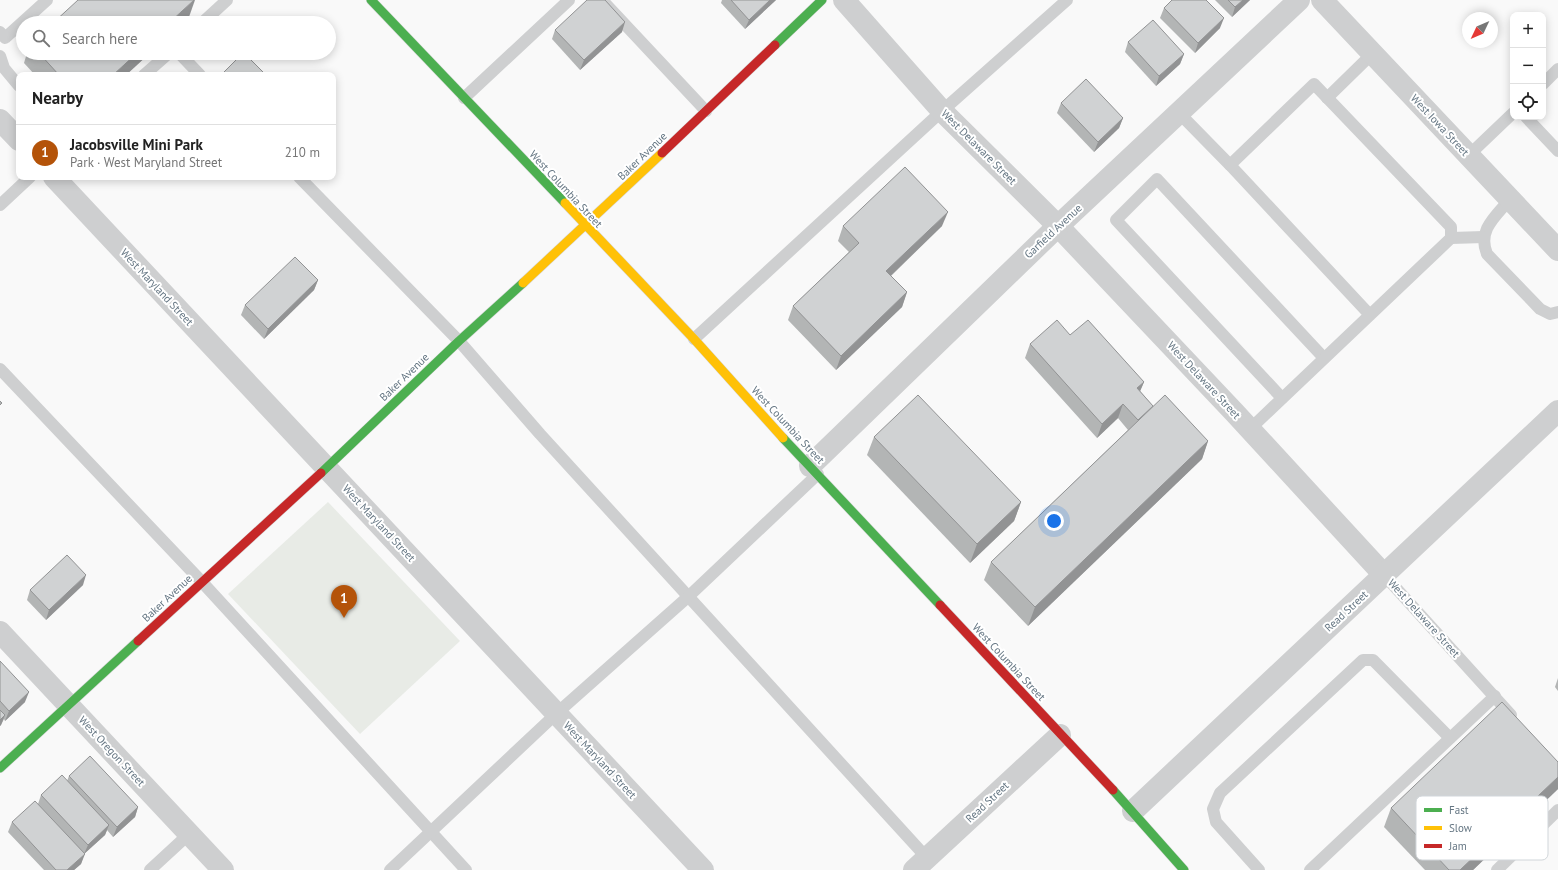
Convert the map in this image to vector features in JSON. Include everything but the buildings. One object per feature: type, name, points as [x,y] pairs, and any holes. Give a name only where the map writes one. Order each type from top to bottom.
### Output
[{"type":"main road","name":"West Columbia Street","points":[[371,0],[694,340],[786,442],[814,470],[1060,735],[1133,811],[1184,870]]},
{"type":"main road","name":"Baker Avenue","points":[[0,768],[326,468],[459,341],[585,227],[822,0]]},
{"type":"street","name":"West Delaware Street","points":[[844,0],[942,111],[1058,226],[1250,429],[1385,576]]},
{"type":"street","name":"Garfield Avenue","points":[[814,470],[1058,226],[1180,114],[1300,0]]},
{"type":"street","name":"West Iowa Street","points":[[1322,0],[1558,250]]},
{"type":"street","points":[[0,120],[16,137]]},
{"type":"street","name":"West Maryland Street","points":[[57,180],[703,870]]},
{"type":"street","name":"Read Street","points":[[1133,811],[1385,576],[1558,411]]},
{"type":"street","name":"West Oregon Street","points":[[0,632],[223,870]]},
{"type":"street","name":"Read Street","points":[[921,864],[1060,735]]},
{"type":"lane","points":[[27,16],[47,0]]},
{"type":"lane","points":[[210,16],[227,0]]},
{"type":"lane","points":[[464,98],[569,0]]},
{"type":"lane","points":[[602,0],[706,111]]},
{"type":"lane","points":[[694,340],[942,111],[1067,0]]},
{"type":"lane","points":[[16,25],[3,35],[0,56],[4,68],[16,82]]},
{"type":"lane","points":[[1327,98],[1372,53]]},
{"type":"lane","points":[[147,72],[161,60]]},
{"type":"lane","points":[[186,60],[197,72]]},
{"type":"lane","points":[[1546,81],[1558,69]]},
{"type":"lane","points":[[1230,165],[1314,84],[1450,227],[1451,238]]},
{"type":"lane","points":[[1180,114],[1230,165],[1370,315]]},
{"type":"lane","points":[[1469,155],[1510,116]]},
{"type":"lane","points":[[1529,120],[1558,150]]},
{"type":"lane","points":[[1282,398],[1116,220],[1157,179],[1324,358]]},
{"type":"lane","points":[[0,205],[27,180]]},
{"type":"lane","points":[[302,180],[459,341],[688,596],[921,864]]},
{"type":"lane","points":[[1510,199],[1487,226],[1482,243],[1487,254],[1540,309],[1550,314],[1558,312]]},
{"type":"lane","points":[[1250,429],[1451,238],[1484,237]]},
{"type":"lane","points":[[0,369],[202,582],[466,870]]},
{"type":"lane","points":[[390,870],[557,713],[688,596],[814,470]]},
{"type":"lane","name":"West Delaware Street","points":[[1385,576],[1521,725]]},
{"type":"lane","points":[[1259,870],[1216,822],[1213,808],[1220,793],[1363,660],[1373,660],[1450,738]]},
{"type":"lane","points":[[1310,870],[1494,696]]},
{"type":"lane","points":[[1548,820],[1558,810]]},
{"type":"lane","points":[[150,870],[190,834]]},
{"type":"lane","points":[[1497,870],[1507,860]]},
{"type":"shaded area","points":[[328,502],[460,641],[360,734],[228,594]]},
{"type":"traffic: fast","points":[[371,0],[565,203]]},
{"type":"traffic: fast","points":[[775,45],[822,0]]},
{"type":"traffic: fast","points":[[321,473],[459,341],[523,283]]},
{"type":"traffic: fast","points":[[783,438],[940,605]]},
{"type":"traffic: fast","points":[[0,768],[138,641]]},
{"type":"traffic: fast","points":[[1113,790],[1184,870]]},
{"type":"traffic: slow","points":[[523,283],[662,153]]},
{"type":"traffic: slow","points":[[565,203],[694,339],[783,438]]},
{"type":"traffic: jam","points":[[662,153],[775,45]]},
{"type":"traffic: jam","points":[[138,641],[321,473]]},
{"type":"traffic: jam","points":[[940,605],[1113,790]]},
{"type":"place","name":"Jacobsville Mini Park","points":[[344,618]]}]
